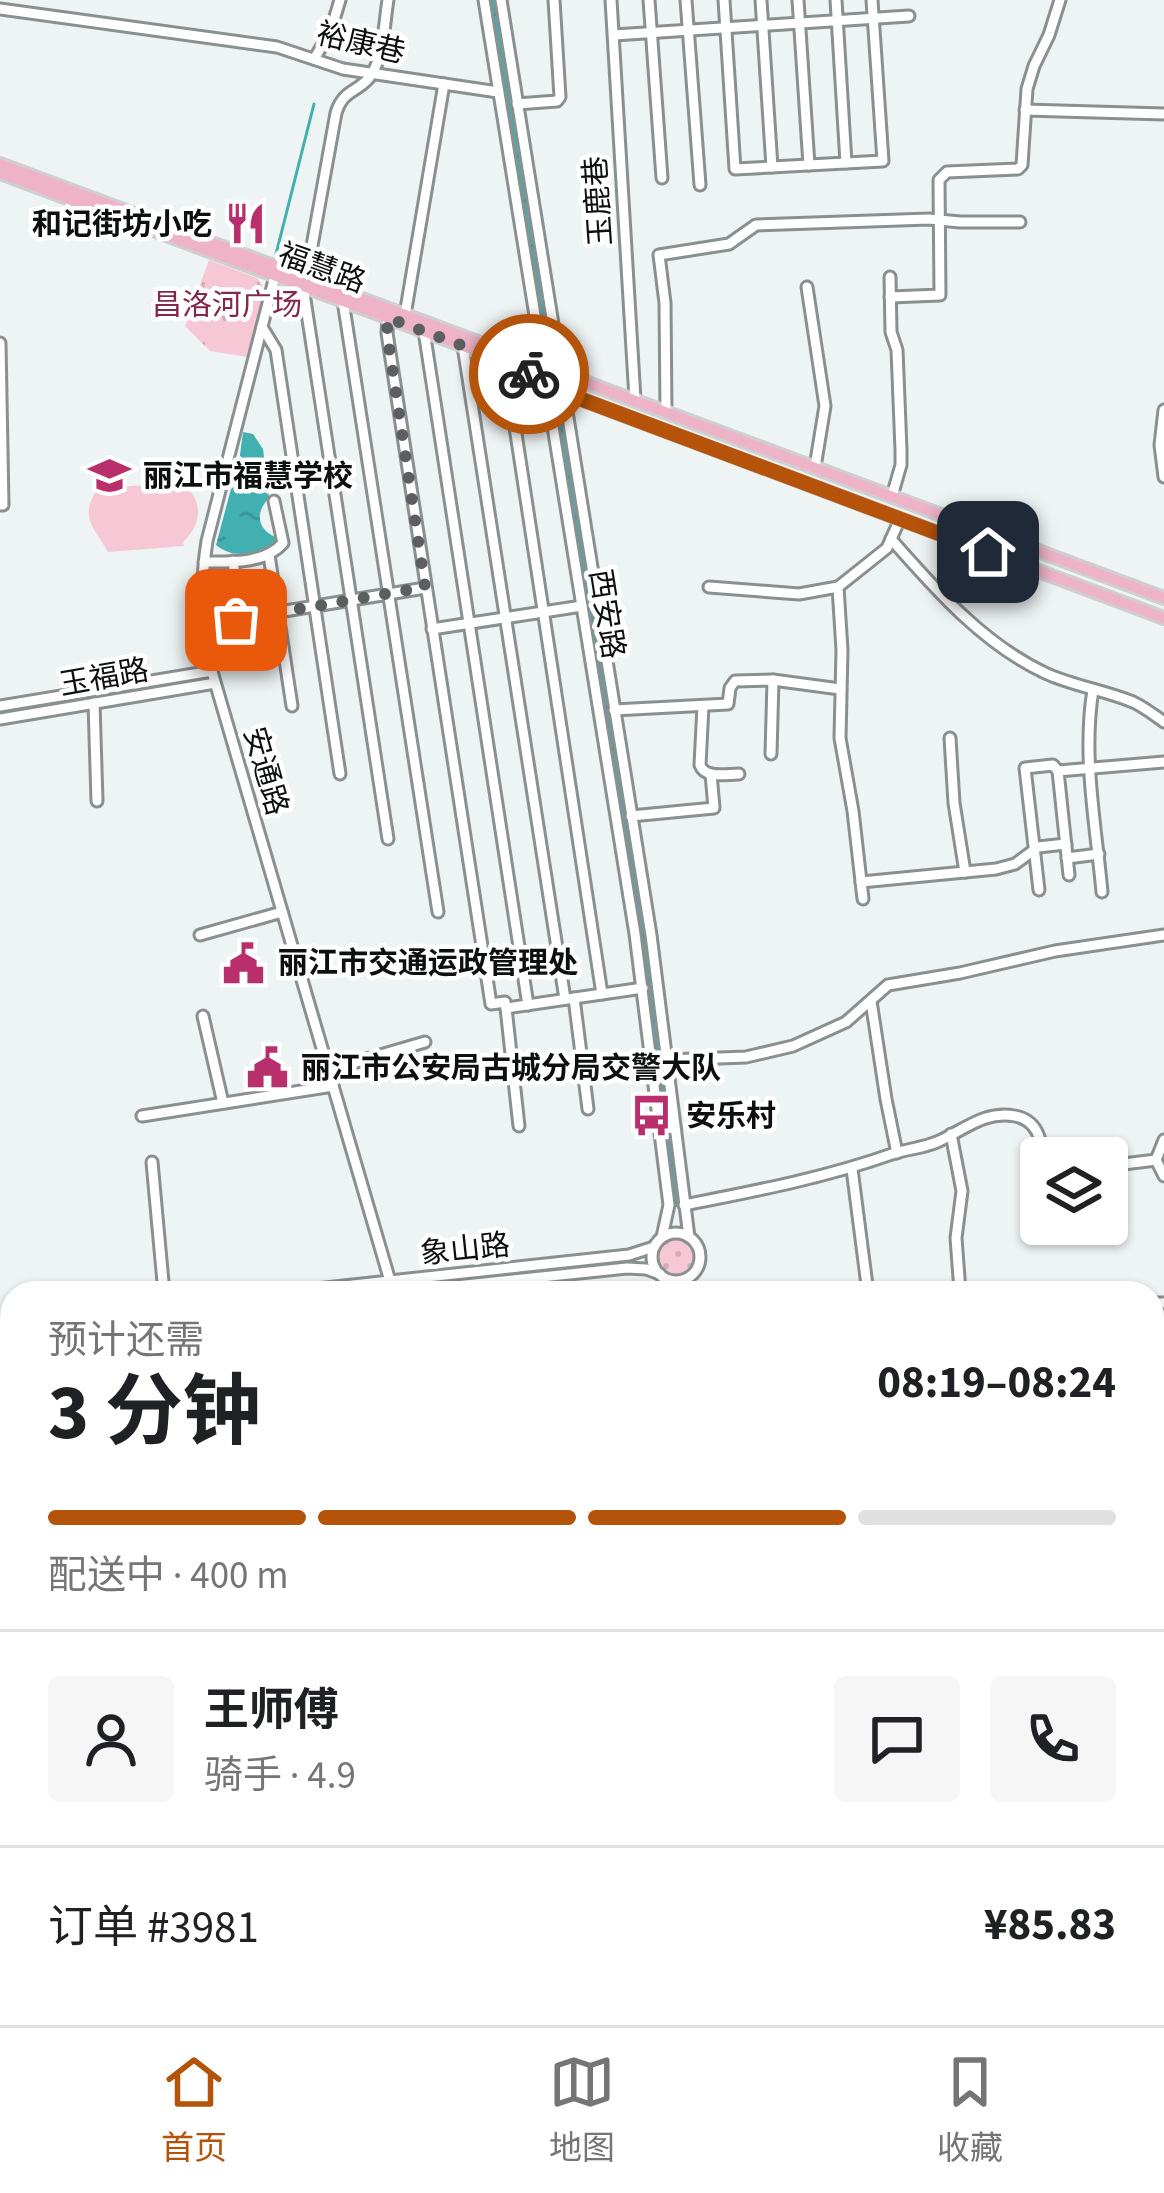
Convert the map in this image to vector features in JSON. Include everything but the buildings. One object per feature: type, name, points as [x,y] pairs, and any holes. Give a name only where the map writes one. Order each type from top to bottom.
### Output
[{"type":"main road","name":"福慧路","points":[[0,164],[305,283],[560,371],[1164,598]]},
{"type":"main road","name":"福慧路","points":[[0,173],[276,272]]},
{"type":"main road","name":"福慧路","points":[[305,283],[343,302],[506,362],[563,390],[1164,618]]},
{"type":"street","points":[[317,60],[340,0]]},
{"type":"street","points":[[388,0],[371,73],[339,103],[305,283],[388,839]]},
{"type":"street","name":"西安路","points":[[484,0],[643,988],[669,1205],[658,1242]]},
{"type":"street","name":"西安路","points":[[501,0],[631,816],[689,1237]]},
{"type":"street","points":[[517,104],[560,97],[554,0]]},
{"type":"street","name":"玉鹿巷","points":[[611,0],[635,399]]},
{"type":"street","points":[[649,0],[662,178]]},
{"type":"street","points":[[686,0],[700,185]]},
{"type":"street","points":[[724,0],[735,169],[883,160],[872,0]]},
{"type":"street","points":[[761,0],[772,167]]},
{"type":"street","points":[[798,0],[809,165]]},
{"type":"street","points":[[836,0],[846,163]]},
{"type":"street","points":[[890,297],[940,295],[939,180],[944,173],[1022,165],[1030,77],[1060,0]]},
{"type":"street","name":"裕康巷","points":[[0,9],[275,46],[344,69],[498,92]]},
{"type":"street","points":[[614,35],[909,16]]},
{"type":"street","points":[[405,315],[444,84]]},
{"type":"street","points":[[1025,110],[1164,114]]},
{"type":"street","points":[[666,411],[665,303],[659,255],[729,244],[756,225],[1020,222]]},
{"type":"street","name":"安通路","points":[[276,272],[210,525],[202,620],[214,677],[388,1281]]},
{"type":"street","points":[[890,277],[901,450],[892,496]]},
{"type":"street","points":[[807,286],[825,406],[815,467]]},
{"type":"street","points":[[343,302],[438,912]]},
{"type":"street","points":[[388,318],[490,1004],[505,1002],[519,1126]]},
{"type":"street","points":[[262,327],[276,350],[340,774]]},
{"type":"street","points":[[424,332],[528,1005]]},
{"type":"street","points":[[0,344],[2,505]]},
{"type":"street","points":[[463,346],[588,1109]]},
{"type":"street","points":[[506,362],[602,994]]},
{"type":"street","points":[[1164,410],[1160,445],[1164,477]]},
{"type":"street","points":[[204,562],[269,554],[283,543],[274,501]]},
{"type":"street","points":[[709,587],[799,594],[838,587],[887,548],[900,519]]},
{"type":"street","points":[[891,539],[930,583],[1004,649],[1054,677],[1136,704],[1164,722]]},
{"type":"street","points":[[269,554],[292,706]]},
{"type":"street","points":[[233,562],[247,661]]},
{"type":"street","points":[[202,620],[241,619],[425,587]]},
{"type":"street","points":[[838,587],[840,738],[863,899]]},
{"type":"street","points":[[432,629],[582,606]]},
{"type":"street","name":"玉福路","points":[[0,718],[214,677]]},
{"type":"street","name":"玉福路","points":[[0,706],[214,677]]},
{"type":"street","points":[[614,710],[728,704],[735,681],[773,680],[840,689]]},
{"type":"street","points":[[771,754],[773,680]]},
{"type":"street","points":[[1094,690],[1090,768],[1102,892]]},
{"type":"street","points":[[94,703],[97,801]]},
{"type":"street","points":[[703,706],[700,765],[711,774],[740,774]]},
{"type":"street","points":[[950,738],[964,872]]},
{"type":"street","points":[[1058,771],[1164,762]]},
{"type":"street","points":[[1039,890],[1025,768],[1053,765],[1058,771],[1069,875]]},
{"type":"street","points":[[631,816],[714,808],[711,774]]},
{"type":"street","points":[[861,882],[1015,864],[1034,849],[1066,844]]},
{"type":"street","points":[[1067,858],[1099,854]]},
{"type":"street","points":[[200,935],[282,912]]},
{"type":"street","points":[[668,1060],[746,1058],[793,1046],[846,1022],[889,985],[1055,951],[1164,935]]},
{"type":"street","points":[[506,1008],[643,988]]},
{"type":"street","points":[[871,1000],[897,1153]]},
{"type":"street","points":[[203,1016],[223,1103]]},
{"type":"street","points":[[328,1070],[425,1042]]},
{"type":"street","points":[[142,1116],[333,1086]]},
{"type":"street","points":[[684,1205],[852,1169],[934,1144],[977,1120],[1016,1116],[1029,1122],[1040,1137]]},
{"type":"street","points":[[951,1134],[962,1191],[956,1238],[959,1281]]},
{"type":"street","points":[[1164,1140],[1156,1160],[1164,1176]]},
{"type":"street","points":[[1128,1163],[1156,1160]]},
{"type":"street","points":[[152,1162],[163,1281]]},
{"type":"street","points":[[852,1169],[866,1281]]},
{"type":"street","points":[[665,1277],[688,1277],[700,1261],[699,1250],[689,1237],[673,1233],[658,1242],[653,1262],[668,1281]]},
{"type":"street","name":"象山路","points":[[436,1281],[629,1256],[658,1242]]},
{"type":"street","name":"象山路","points":[[541,1281],[633,1268],[665,1277]]},
{"type":"green space","name":"昌洛河广场","points":[[209,260],[257,278],[262,285],[248,357],[210,351],[185,326]]},
{"type":"green space","points":[[183,483],[198,512],[184,546],[108,552],[89,515],[98,488]]},
{"type":"green space","points":[[675,1238],[687,1244],[693,1256],[687,1268],[675,1274],[663,1268],[657,1256],[663,1244]]},
{"type":"water","points":[[490,0],[497,0],[552,341],[544,340]]},
{"type":"water","points":[[558,415],[564,417],[649,959],[679,1207],[674,1207],[647,981]]},
{"type":"water","points":[[243,432],[253,434],[263,449],[269,498],[260,520],[275,542],[238,554],[216,545],[231,489],[241,481]]},
{"type":"waterway","points":[[276,254],[314,104]]},
{"type":"way so far","points":[[236,620],[425,587],[388,318],[529,374]]},
{"type":"place","name":"和记街坊小吃","points":[[246,224]]},
{"type":"place","name":"丽江市福慧学校","points":[[109,476]]},
{"type":"place","name":"丽江市交通运政管理处","points":[[244,963]]},
{"type":"place","name":"丽江市公安局古城分局交警大队","points":[[267,1068]]},
{"type":"place","name":"安乐村","points":[[652,1116]]},
{"type":"route","points":[[529,374],[578,398],[988,552]]}]
